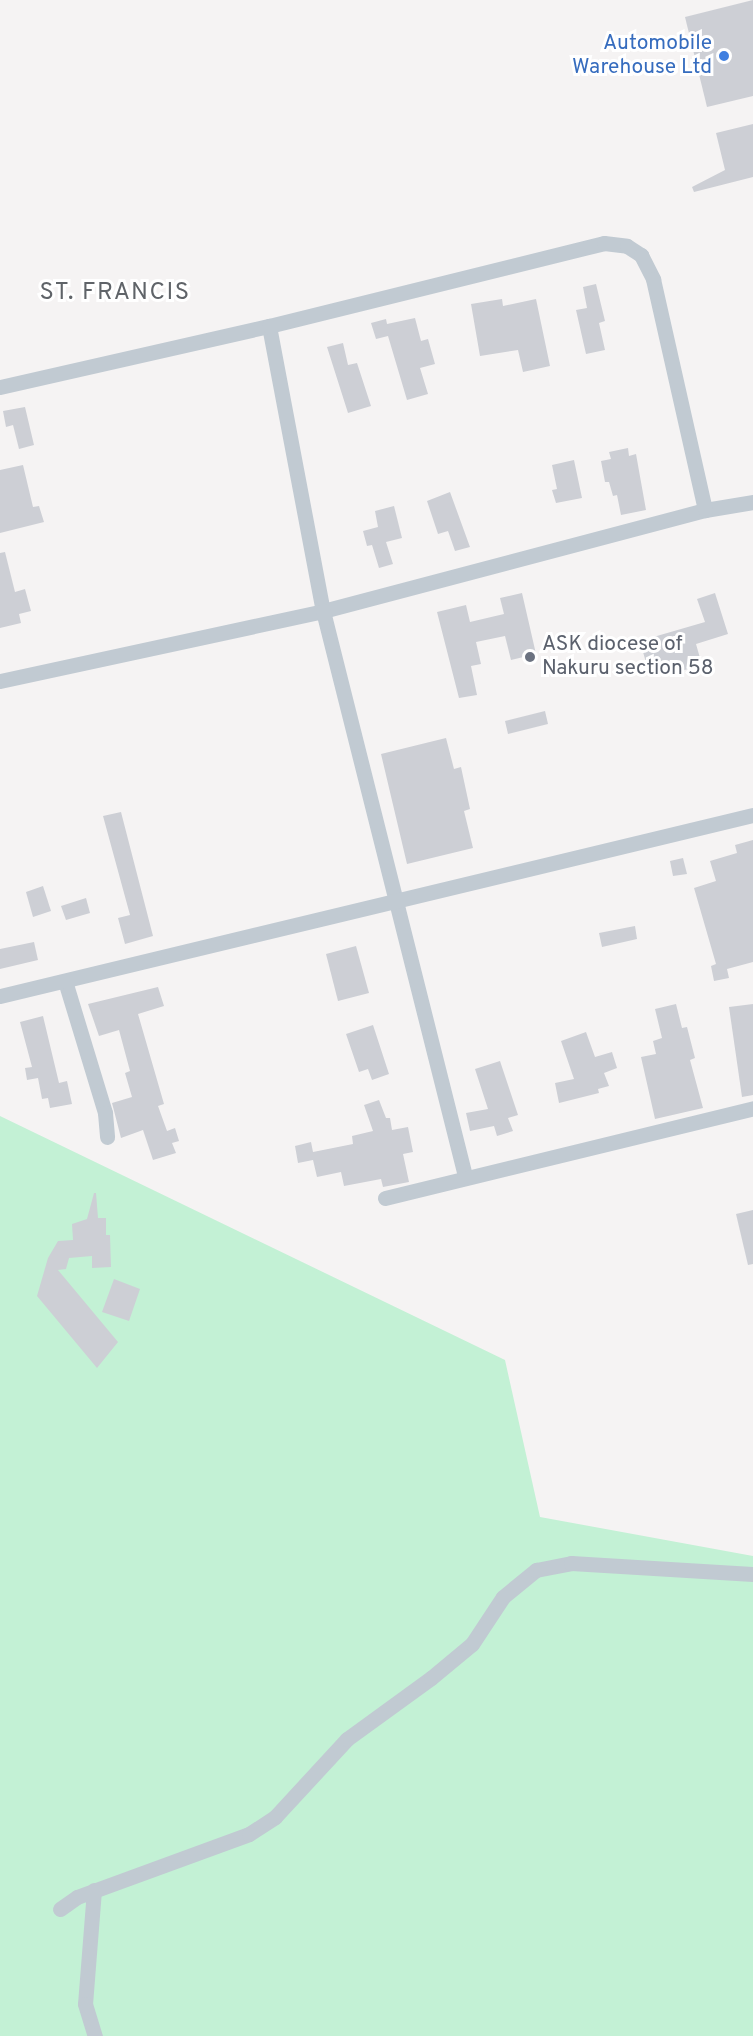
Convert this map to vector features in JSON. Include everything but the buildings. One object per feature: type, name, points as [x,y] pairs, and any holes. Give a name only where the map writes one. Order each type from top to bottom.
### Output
[{"type":"street","points":[[0,387],[269,326],[604,243],[627,246],[641,255],[653,279],[705,510]]},
{"type":"street","points":[[269,326],[323,611],[398,901],[465,1176]]},
{"type":"street","points":[[0,681],[323,611],[705,510],[753,502]]},
{"type":"street","points":[[0,996],[753,815]]},
{"type":"street","points":[[65,981],[105,1113],[107,1137]]},
{"type":"street","points":[[385,1198],[465,1176],[753,1108]]},
{"type":"street","points":[[60,1909],[77,1897],[94,1890],[249,1834],[275,1817],[347,1739],[431,1678],[471,1644],[503,1598],[537,1570],[571,1563],[753,1574]]},
{"type":"street","points":[[94,1890],[85,2004],[95,2036]]},
{"type":"green space","points":[[0,1116],[505,1360],[540,1517],[753,1556],[753,2036],[0,2036]]},
{"type":"place","name":"Automobile Warehouse Ltd","points":[[724,56]]},
{"type":"place","name":"ASK diocese of Nakuru section 58","points":[[530,657]]},
{"type":"district","name":"ST. FRANCIS","points":[[115,294]]}]
